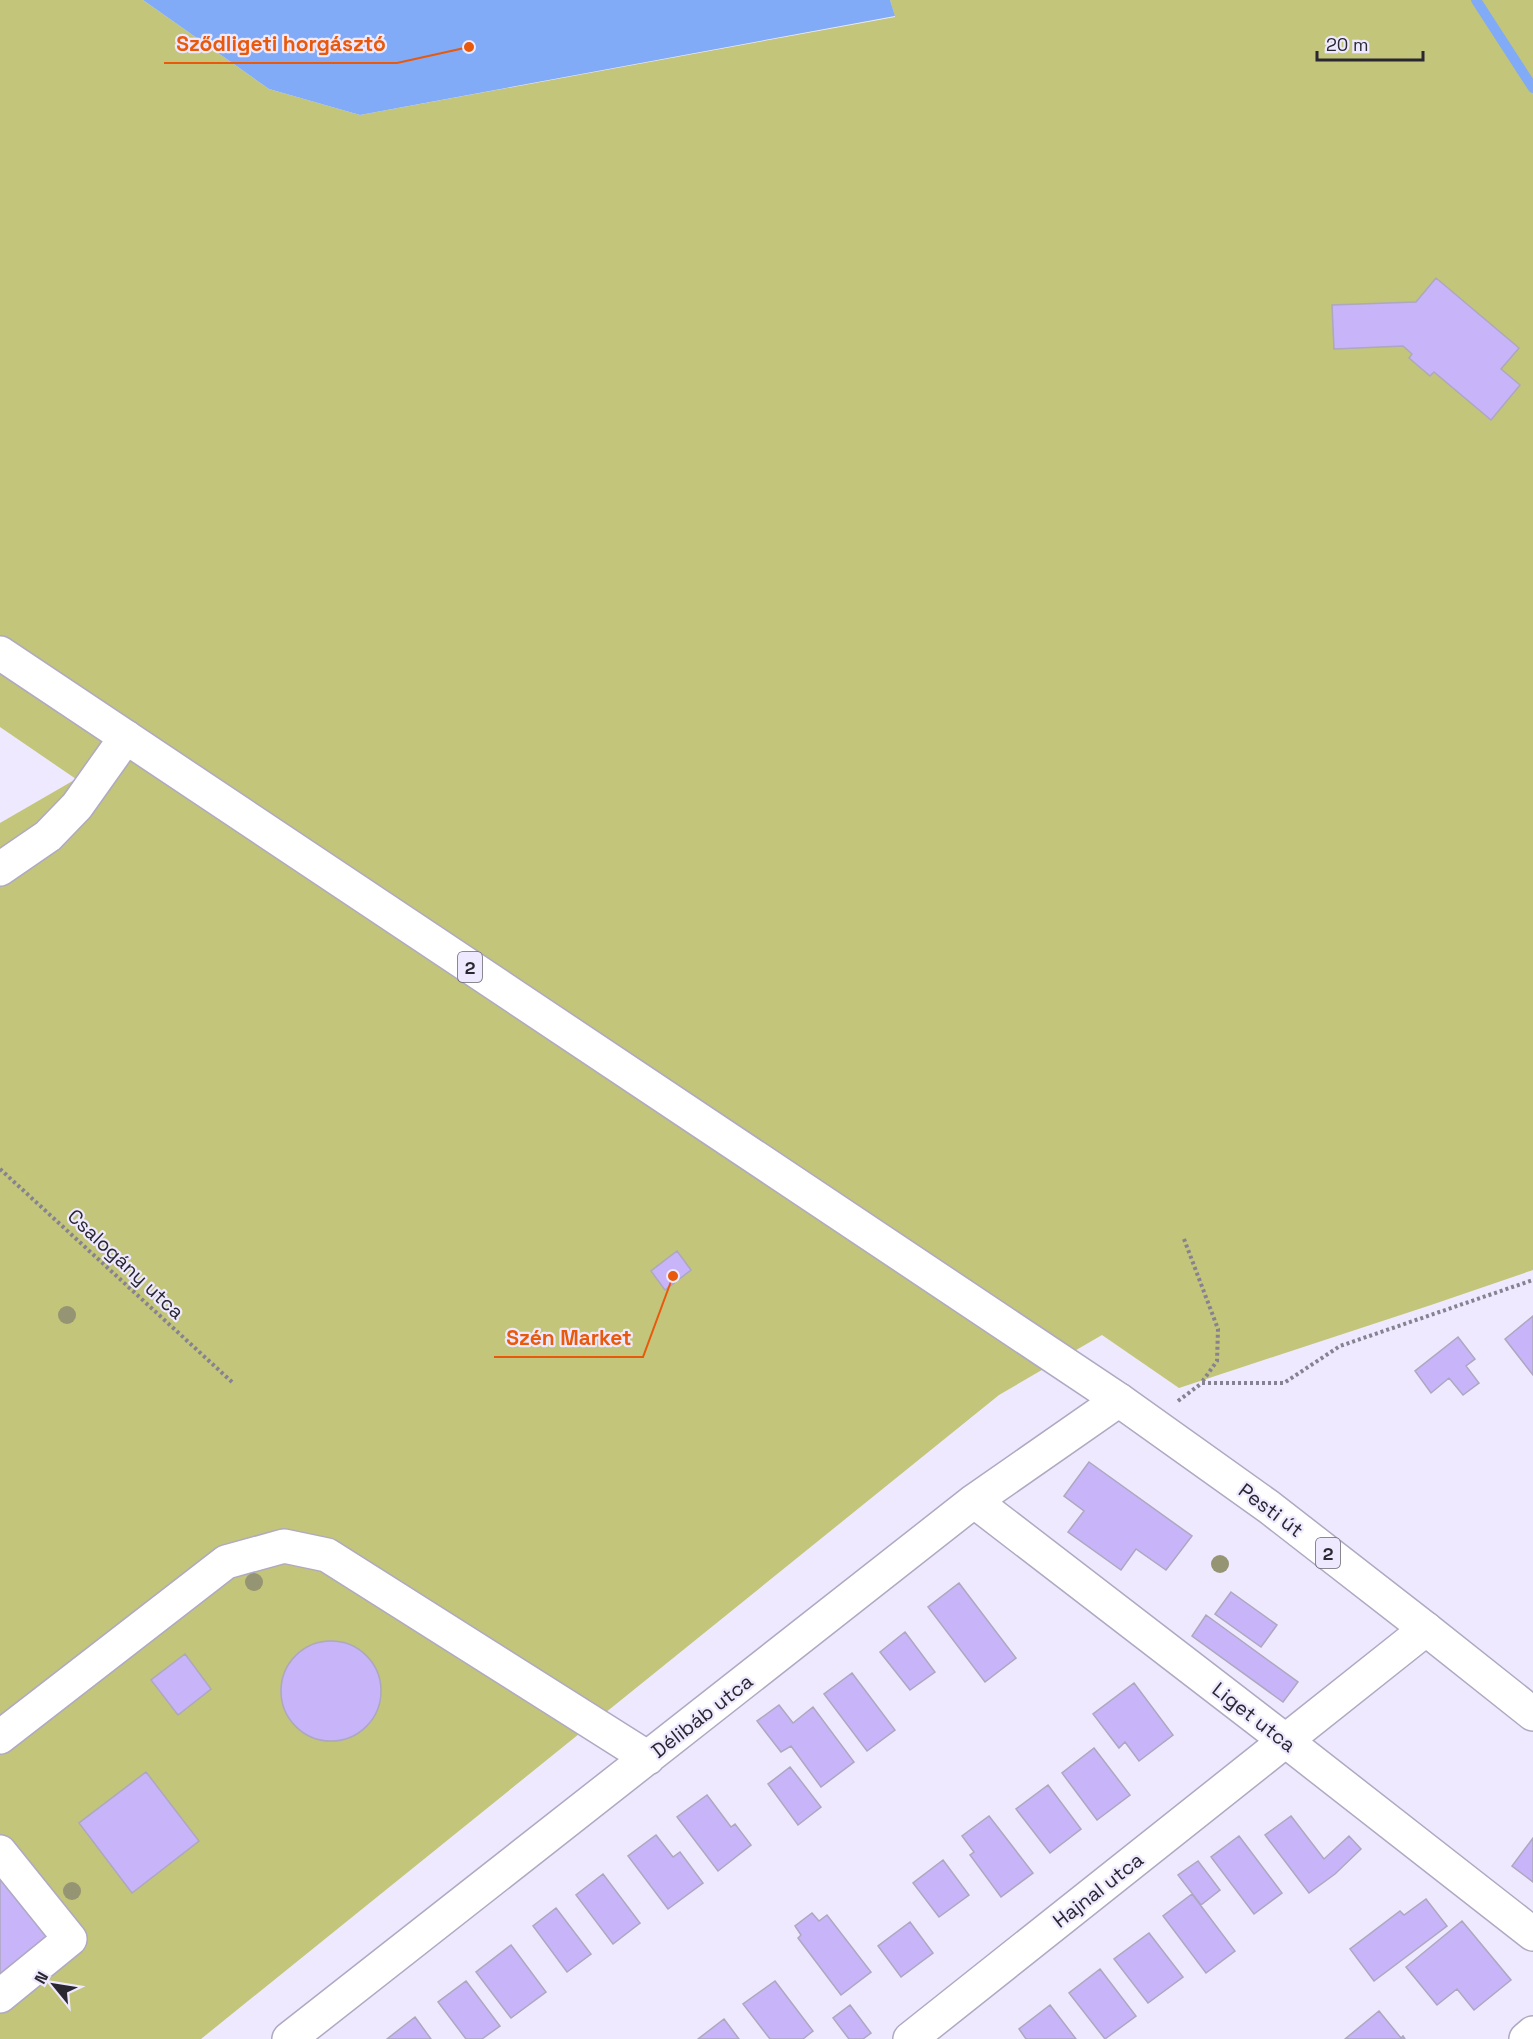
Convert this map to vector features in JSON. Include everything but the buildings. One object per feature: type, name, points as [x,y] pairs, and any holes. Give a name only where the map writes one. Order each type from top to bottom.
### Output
[{"type":"street","name":"2","points":[[0,653],[1119,1400]]},
{"type":"street","points":[[0,869],[48,836],[77,806],[126,737]]},
{"type":"street","name":"Pesti út","points":[[1119,1400],[1269,1507],[1533,1714]]},
{"type":"street","name":"Délibáb utca","points":[[289,2039],[974,1501],[1119,1400]]},
{"type":"street","name":"Liget utca","points":[[974,1501],[1533,1934]]},
{"type":"street","points":[[0,1737],[226,1562],[284,1546],[327,1555],[648,1758]]},
{"type":"street","name":"Hajnal utca","points":[[910,2039],[1426,1629]]},
{"type":"street","points":[[0,1852],[70,1939],[0,1996]]},
{"type":"street","points":[[1526,2039],[1533,2033]]},
{"type":"path","name":"Csalogány utca","points":[[0,1169],[232,1382]]},
{"type":"path","points":[[1149,1422],[1202,1383],[1217,1361],[1218,1329],[1184,1239]]},
{"type":"path","points":[[1202,1383],[1284,1383],[1341,1346],[1533,1280]]},
{"type":"green space","points":[[0,0],[143,0],[269,89],[360,115],[895,17],[890,0],[1533,0],[1533,1270],[1179,1388],[1102,1335],[999,1395],[201,2039],[0,2039],[0,823],[76,779],[0,727]]},
{"type":"water","points":[[143,0],[890,0],[895,16],[360,115],[269,89]]},
{"type":"waterway","points":[[1476,0],[1533,88]]},
{"type":"place","name":"Sződligeti horgásztó","points":[[469,47]]},
{"type":"place","name":"Szén Market","points":[[673,1276]]}]
